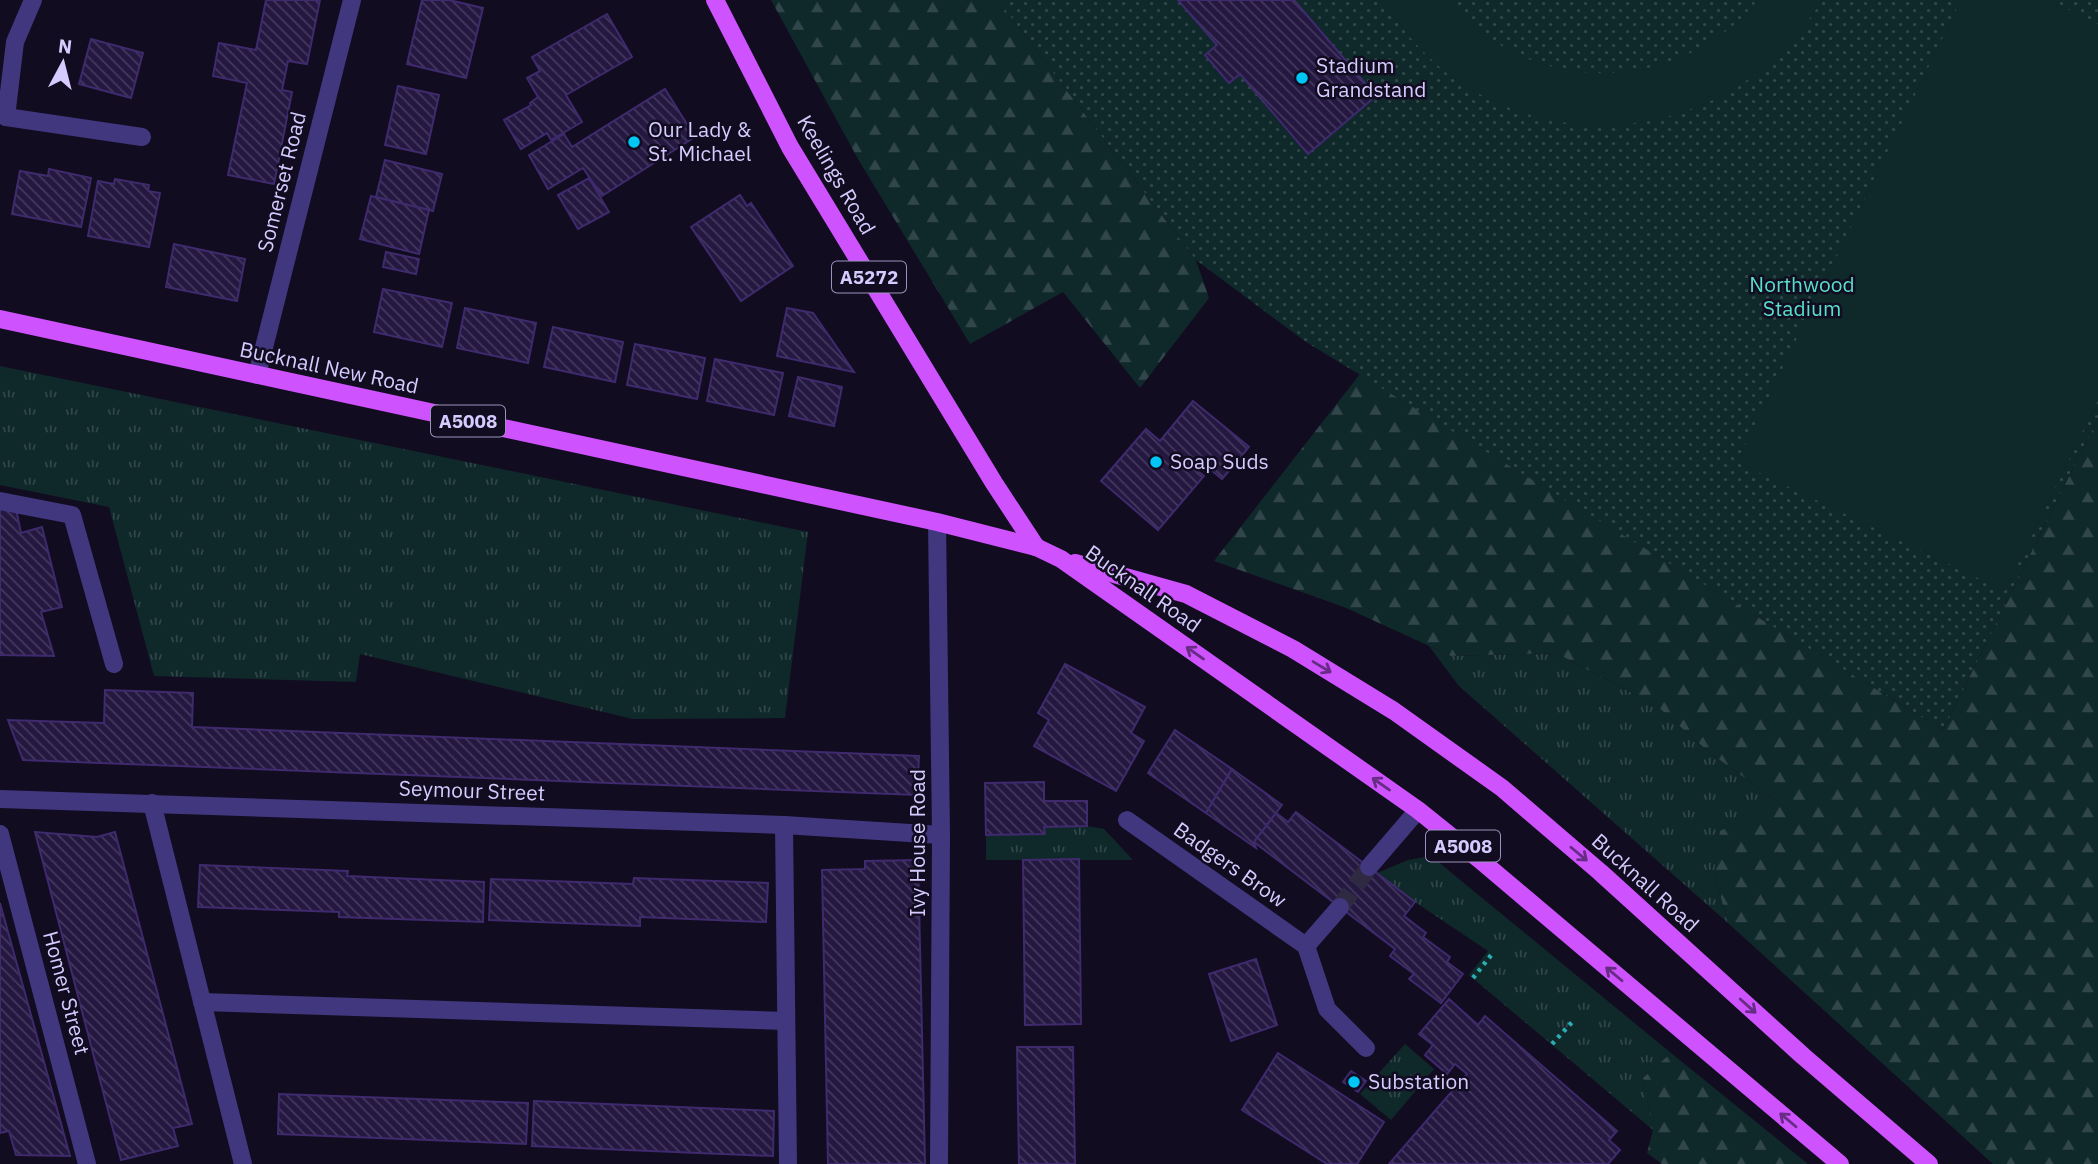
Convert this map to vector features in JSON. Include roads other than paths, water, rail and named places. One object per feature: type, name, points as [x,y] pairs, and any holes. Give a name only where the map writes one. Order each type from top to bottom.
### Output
[{"type":"main road","name":"Keelings Road","points":[[715,0],[790,147],[1036,547]]},
{"type":"main road","name":"Bucknall New Road","points":[[0,319],[937,522]]},
{"type":"main road","name":"A5008","points":[[937,522],[1036,547],[1061,559]]},
{"type":"main road","name":"Bucknall Road","points":[[1061,559],[1418,810],[1840,1164]]},
{"type":"main road","name":"Bucknall Road","points":[[1061,559],[1186,594],[1293,649],[1394,711],[1502,788],[1600,872],[1803,1056],[1929,1164]]},
{"type":"street","points":[[33,0],[15,42],[5,82],[6,117],[142,137]]},
{"type":"street","name":"Somerset Road","points":[[257,375],[352,0]]},
{"type":"street","points":[[0,501],[72,515],[114,664]]},
{"type":"street","name":"Ivy House Road","points":[[937,522],[941,835],[939,1164]]},
{"type":"street","name":"Seymour Street","points":[[0,799],[784,825],[941,835]]},
{"type":"street","points":[[152,803],[243,1164]]},
{"type":"street","points":[[1369,867],[1418,810]]},
{"type":"street","name":"Badgers Brow","points":[[1127,820],[1306,946]]},
{"type":"street","points":[[784,825],[788,1164]]},
{"type":"street","name":"Homer Street","points":[[0,834],[87,1164]]},
{"type":"street","points":[[1340,907],[1306,946],[1327,1009],[1366,1048]]},
{"type":"street","points":[[202,1002],[786,1021]]},
{"type":"tunnel","points":[[1340,907],[1369,867]]},
{"type":"place","name":"Stadium Grandstand","points":[[1302,78]]},
{"type":"place","name":"Our Lady & St. Michael","points":[[634,142]]},
{"type":"place","name":"Soap Suds","points":[[1156,462]]},
{"type":"place","name":"Substation","points":[[1354,1082]]},
{"type":"park label","name":"Northwood Stadium","points":[[1802,297]]}]
